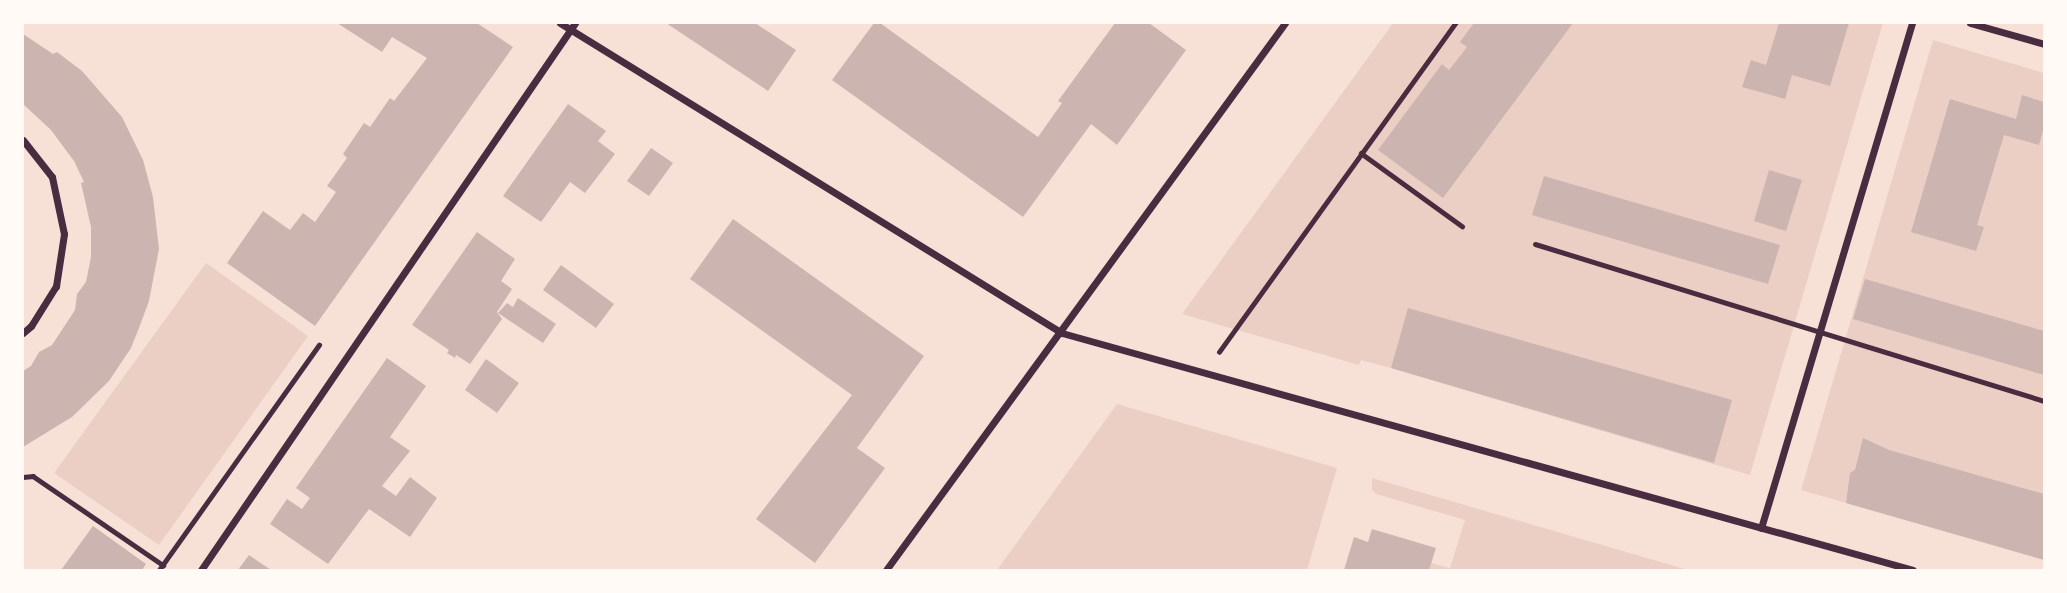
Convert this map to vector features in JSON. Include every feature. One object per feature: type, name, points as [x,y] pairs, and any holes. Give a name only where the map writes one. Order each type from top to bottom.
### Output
[{"type":"street","points":[[560,23],[573,26],[1062,332],[1913,570]]},
{"type":"street","points":[[886,570],[1062,332],[1284,23]]},
{"type":"street","points":[[1761,528],[1912,23]]},
{"type":"street","points":[[1970,23],[2044,44]]},
{"type":"street","points":[[201,570],[573,26]]},
{"type":"street","points":[[23,140],[52,177],[64,234],[56,286],[31,326],[23,333]]},
{"type":"lane","points":[[1535,244],[1819,334],[2044,401]]},
{"type":"path","points":[[1204,372],[1455,23]]},
{"type":"path","points":[[1361,153],[1462,226]]},
{"type":"path","points":[[23,477],[33,476],[163,565]]},
{"type":"shaded area","points":[[1393,23],[1883,23],[1750,475],[1391,368],[1361,360],[1359,365],[1182,314]]},
{"type":"shaded area","points":[[1933,40],[2044,73],[2044,560],[1801,490]]},
{"type":"shaded area","points":[[206,263],[308,336],[159,545],[54,473]]},
{"type":"shaded area","points":[[1117,404],[1337,468],[1307,570],[997,570]]},
{"type":"shaded area","points":[[1372,478],[1688,570],[1429,570],[1431,563],[1450,568],[1465,520],[1376,494],[1372,490]]},
{"type":"building","points":[[337,23],[477,23],[513,47],[315,326],[227,263],[263,211],[290,230],[303,213],[315,222],[336,192],[327,186],[347,158],[343,154],[364,123],[370,127],[390,98],[394,101],[427,58],[392,37],[382,52]]},
{"type":"building","points":[[666,23],[755,23],[796,50],[768,91]]},
{"type":"building","points":[[874,23],[880,23],[1038,137],[1062,103],[1058,101],[1115,23],[1149,23],[1186,50],[1117,145],[1091,124],[1023,217],[832,80]]},
{"type":"building","points":[[1474,23],[1573,23],[1443,198],[1378,150],[1442,64],[1449,70],[1464,51],[1467,47],[1460,42]]},
{"type":"building","points":[[1779,23],[1849,23],[1830,86],[1792,75],[1785,99],[1742,87],[1751,60],[1766,65]]},
{"type":"building","points":[[23,34],[53,54],[57,52],[82,71],[122,117],[143,160],[153,197],[159,249],[149,301],[139,328],[131,348],[109,381],[72,417],[23,447],[23,371],[31,366],[39,352],[52,345],[75,310],[77,294],[86,282],[91,257],[91,227],[81,183],[84,182],[74,161],[51,130],[23,104]]},
{"type":"building","points":[[2022,95],[2044,102],[2044,127],[2039,145],[2004,135],[1977,225],[1984,227],[1976,251],[1911,232],[1950,99],[2016,119]]},
{"type":"building","points":[[568,104],[606,131],[598,141],[615,154],[585,193],[570,182],[541,222],[503,196]]},
{"type":"building","points":[[651,148],[673,163],[649,196],[627,181]]},
{"type":"building","points":[[1769,170],[1802,180],[1786,231],[1754,221]]},
{"type":"building","points":[[1544,176],[1780,245],[1768,284],[1532,215]]},
{"type":"building","points":[[733,219],[924,356],[857,448],[885,468],[815,563],[756,519],[852,395],[690,279]]},
{"type":"building","points":[[477,232],[515,259],[501,281],[512,289],[497,312],[502,319],[470,364],[447,353],[449,350],[412,325]]},
{"type":"building","points":[[561,265],[614,304],[596,328],[543,290]]},
{"type":"building","points":[[1865,279],[2044,331],[2044,375],[1853,319]]},
{"type":"building","points":[[518,298],[556,324],[543,343],[498,313],[507,303],[513,307]]},
{"type":"building","points":[[1408,308],[1732,400],[1714,463],[1391,368]]},
{"type":"building","points":[[387,358],[426,386],[390,437],[410,451],[382,486],[396,496],[410,477],[437,498],[410,537],[369,509],[328,564],[270,524],[287,499],[302,509],[310,498],[296,488]]},
{"type":"building","points":[[486,359],[519,383],[497,413],[465,390]]},
{"type":"building","points":[[1863,438],[1889,450],[2044,494],[2044,560],[1846,503],[1850,473],[1855,470]]},
{"type":"building","points":[[93,526],[146,564],[142,570],[61,570]]},
{"type":"building","points":[[1372,529],[1436,548],[1429,570],[1344,570],[1354,537],[1368,542]]},
{"type":"building","points":[[249,555],[271,570],[238,570]]}]
